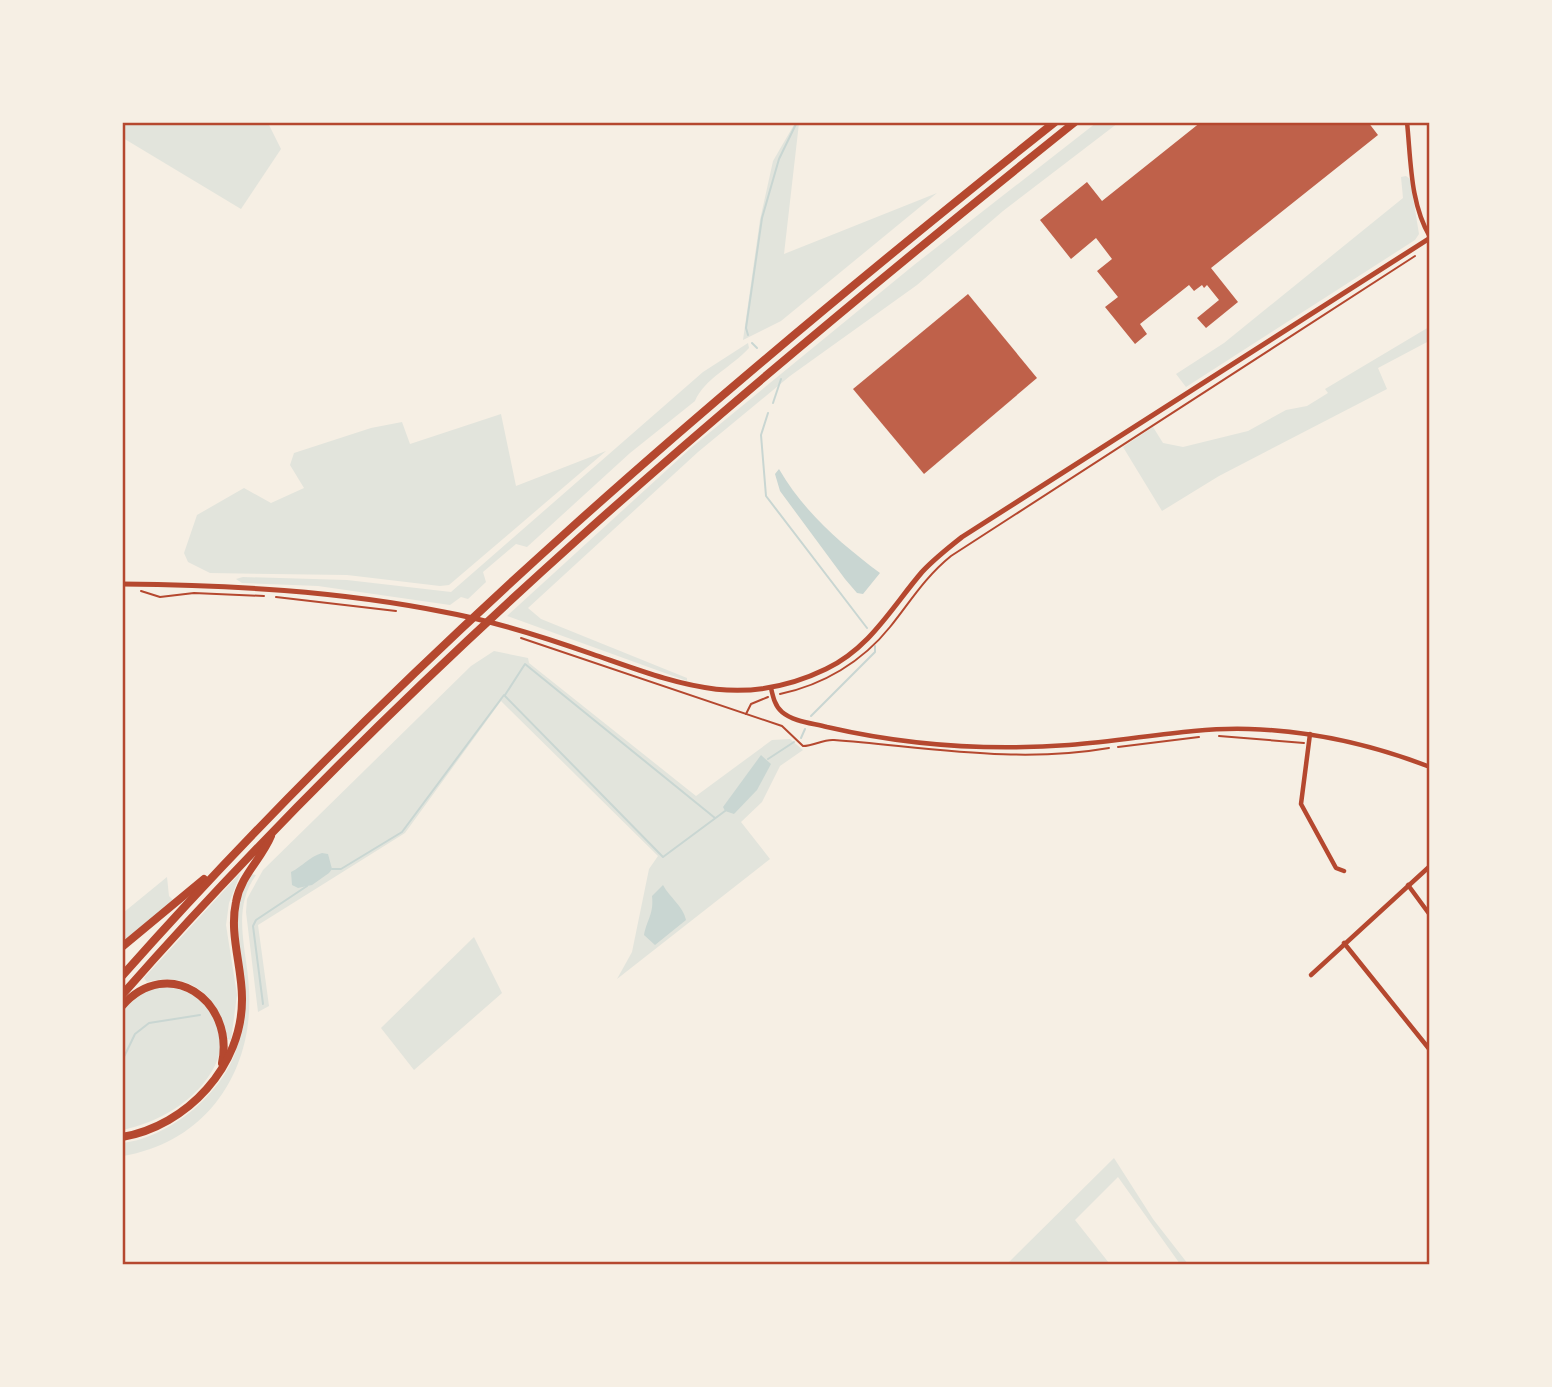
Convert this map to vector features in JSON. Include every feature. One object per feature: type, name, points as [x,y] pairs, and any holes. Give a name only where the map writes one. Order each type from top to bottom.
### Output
[{"type":"highway","points":[[122,976],[218,870],[407,680],[586,514],[799,332],[1055,122]]},
{"type":"highway","points":[[122,995],[274,829],[427,677],[590,526],[830,321],[1075,122]]},
{"type":"highway","points":[[122,1137],[151,1130],[183,1112],[210,1085],[221,1069],[238,1034],[242,999],[234,925],[236,901],[250,866],[267,847],[274,829]]},
{"type":"highway","points":[[122,947],[218,870]]},
{"type":"highway","points":[[122,1006],[145,989],[159,985],[172,984],[196,991],[213,1007],[223,1028],[225,1051],[221,1069]]},
{"type":"street","points":[[122,584],[310,593],[446,612],[684,685],[723,691],[771,688],[816,673],[848,656],[882,625],[931,563],[962,537],[1430,237],[1420,220],[1415,197],[1407,122]]},
{"type":"street","points":[[771,688],[778,709],[792,718],[863,735],[924,743],[1041,747],[1202,730],[1248,729],[1310,734],[1355,742],[1430,767]]},
{"type":"street","points":[[1310,734],[1302,809],[1336,868],[1344,871]]},
{"type":"street","points":[[1311,975],[1430,866]]},
{"type":"street","points":[[1408,885],[1430,915]]},
{"type":"street","points":[[1344,943],[1430,1050]]},
{"type":"path","points":[[746,715],[759,699],[810,685],[848,667],[888,631],[922,584],[951,556],[1418,254]]},
{"type":"path","points":[[140,590],[160,597],[184,593],[272,596],[399,611]]},
{"type":"path","points":[[514,632],[782,726],[793,733],[799,744]]},
{"type":"shaded area","points":[[122,123],[268,123],[281,149],[241,209],[123,138]]},
{"type":"shaded area","points":[[795,123],[799,123],[784,254],[937,193],[781,321],[743,340],[760,220],[773,161]]},
{"type":"shaded area","points":[[1096,123],[1118,123],[1003,211],[917,285],[790,376],[698,452],[528,608],[541,619],[687,678],[687,681],[507,616],[692,447],[914,265]]},
{"type":"shaded area","points":[[1401,177],[1410,179],[1419,234],[1415,240],[1186,387],[1176,374],[1224,343],[1403,198]]},
{"type":"shaded area","points":[[1429,327],[1429,341],[1378,368],[1387,389],[1219,476],[1162,511],[1123,447],[1153,427],[1163,443],[1183,447],[1248,431],[1286,410],[1307,406],[1328,393],[1325,389]]},
{"type":"shaded area","points":[[748,343],[749,348],[712,379],[695,401],[630,453],[527,547],[516,544],[483,572],[486,582],[468,599],[461,597],[450,605],[318,586],[242,583],[236,579],[347,580],[451,592],[703,372]]},
{"type":"shaded area","points":[[501,414],[516,486],[606,451],[449,585],[347,575],[210,573],[188,562],[184,553],[197,515],[244,488],[271,503],[304,488],[290,465],[294,453],[371,428],[402,422],[410,444]]},
{"type":"shaded area","points":[[779,469],[811,513],[880,573],[863,594],[857,593],[845,579],[780,491],[775,474]]},
{"type":"shaded area","points":[[494,651],[528,658],[529,663],[696,796],[772,740],[790,739],[803,750],[780,766],[762,802],[741,822],[770,859],[617,979],[632,952],[649,869],[658,856],[501,701],[405,833],[258,925],[269,1006],[258,1012],[246,912],[247,899],[263,870],[471,666]]},
{"type":"shaded area","points":[[761,755],[771,764],[757,790],[734,814],[725,811],[723,807]]},
{"type":"shaded area","points":[[322,853],[328,854],[332,869],[329,873],[312,885],[298,888],[292,885],[291,872]]},
{"type":"shaded area","points":[[241,872],[229,903],[226,925],[237,995],[231,1040],[227,1039],[218,1011],[201,991],[177,980],[147,982],[144,978]]},
{"type":"shaded area","points":[[251,874],[256,875],[248,888],[242,916],[249,989],[248,1019],[243,1048],[233,1074],[219,1098],[201,1119],[179,1136],[153,1148],[123,1156],[123,1143],[162,1131],[198,1105],[227,1071],[236,1052],[241,1012],[236,931],[242,892]]},
{"type":"shaded area","points":[[167,877],[169,896],[174,901],[123,941],[123,913]]},
{"type":"shaded area","points":[[663,885],[682,910],[686,920],[655,945],[644,935],[651,912],[652,896]]},
{"type":"shaded area","points":[[474,937],[502,993],[414,1070],[381,1028]]},
{"type":"shaded area","points":[[163,987],[179,989],[193,995],[213,1015],[219,1028],[219,1056],[204,1082],[185,1102],[149,1122],[123,1130],[123,1009],[147,990]]},
{"type":"shaded area","points":[[1114,1158],[1153,1219],[1188,1264],[1180,1264],[1118,1177],[1075,1220],[1109,1263],[1007,1264]]},
{"type":"building","points":[[1201,122],[1368,122],[1378,135],[1211,268],[1238,302],[1206,328],[1197,318],[1219,300],[1207,285],[1194,291],[1189,285],[1140,324],[1147,334],[1135,344],[1105,307],[1118,297],[1097,271],[1112,259],[1096,238],[1071,259],[1040,220],[1087,182],[1102,201]]},
{"type":"building","points":[[968,294],[1037,378],[924,474],[853,389]]},
{"type":"waterway","points":[[748,335],[746,328],[762,218],[779,159],[797,122]]},
{"type":"waterway","points":[[752,343],[757,348]]},
{"type":"waterway","points":[[773,403],[781,379]]},
{"type":"waterway","points":[[768,413],[761,435],[766,496],[867,628]]},
{"type":"waterway","points":[[811,716],[875,652],[875,646]]},
{"type":"waterway","points":[[505,695],[525,664],[715,818]]},
{"type":"waterway","points":[[332,869],[341,869],[402,832],[504,695],[663,857],[725,811]]},
{"type":"waterway","points":[[801,738],[805,729]]},
{"type":"waterway","points":[[768,759],[794,742]]},
{"type":"waterway","points":[[263,1004],[253,926],[256,920],[307,886]]},
{"type":"waterway","points":[[122,1061],[135,1034],[149,1023],[200,1015]]}]
